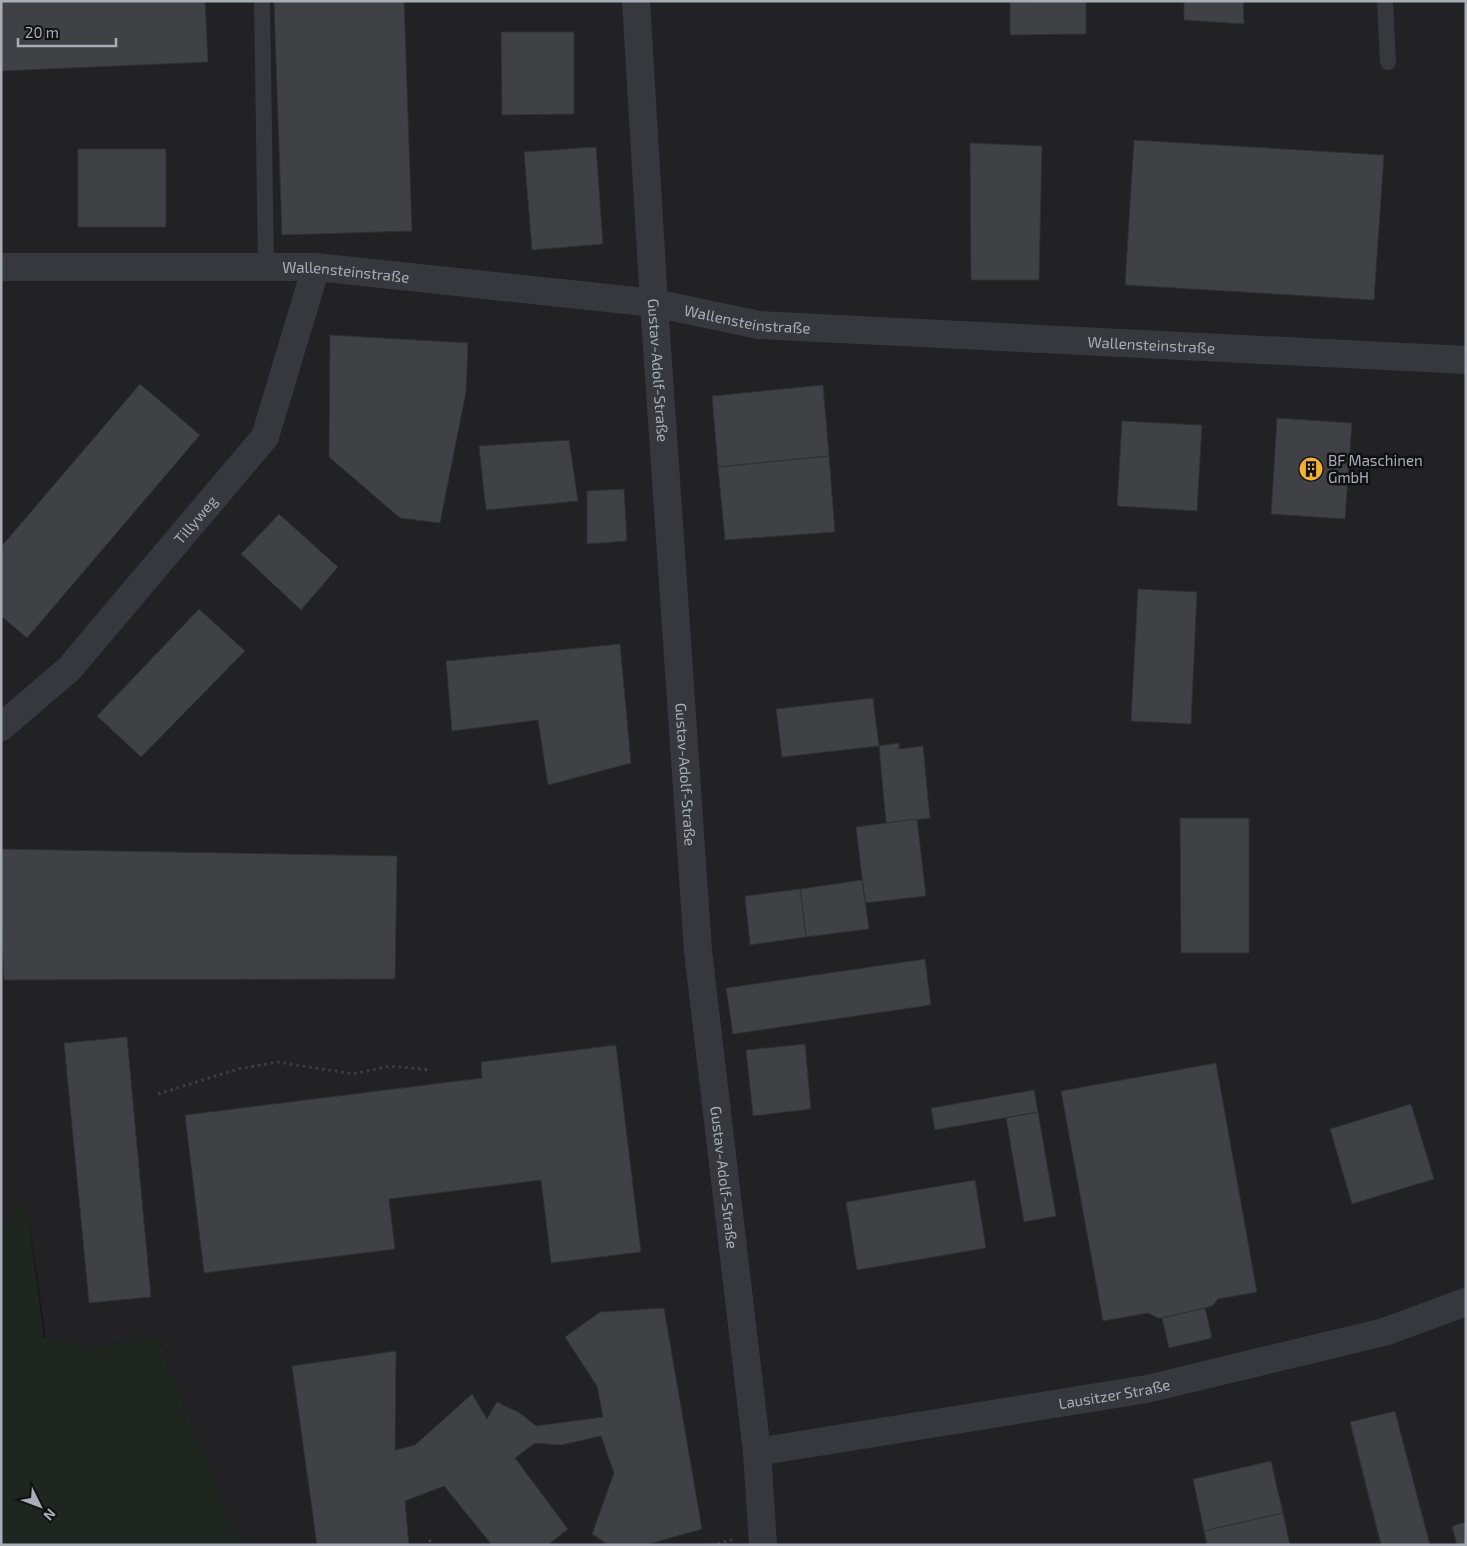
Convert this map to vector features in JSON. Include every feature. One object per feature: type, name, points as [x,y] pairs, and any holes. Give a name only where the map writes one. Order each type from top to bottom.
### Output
[{"type":"street","name":"Gustav-Adolf-Straße","points":[[636,1],[654,303],[698,951],[757,1452],[763,1545]]},
{"type":"street","name":"Wallensteinstraße","points":[[1,266],[316,267],[654,303],[759,326],[1466,360]]},
{"type":"street","name":"Tillyweg","points":[[1,727],[69,669],[265,437],[316,267]]},
{"type":"street","name":"Lausitzer Straße","points":[[757,1452],[1147,1389],[1384,1332],[1466,1302]]},
{"type":"lane","points":[[262,1],[266,267]]},
{"type":"lane","points":[[1385,1],[1388,62]]},
{"type":"path","points":[[158,1094],[238,1069],[278,1062],[354,1074],[390,1066],[430,1070]]},
{"type":"path","points":[[429,1540],[433,1545]]},
{"type":"shaded area","points":[[1,1],[1466,1],[1466,1545],[242,1545],[157,1336],[90,1348],[46,1339],[26,1200],[1,1230]]},
{"type":"shaded area","points":[[26,1200],[44,1338],[90,1348],[157,1336],[242,1545],[1,1545],[1,1230]]},
{"type":"building","points":[[1,1],[205,1],[208,62],[1,71]]},
{"type":"building","points":[[274,1],[404,1],[412,231],[282,235]]},
{"type":"building","points":[[1086,1],[1086,34],[1010,35],[1010,2]]},
{"type":"building","points":[[1184,1],[1243,1],[1244,24],[1184,20]]},
{"type":"building","points":[[501,32],[574,32],[574,114],[502,115]]},
{"type":"building","points":[[1134,140],[1384,155],[1374,300],[1125,285]]},
{"type":"building","points":[[970,143],[1042,146],[1039,280],[971,280]]},
{"type":"building","points":[[596,147],[603,244],[532,250],[524,152]]},
{"type":"building","points":[[78,149],[166,149],[166,227],[78,227]]},
{"type":"building","points":[[330,335],[468,343],[466,392],[440,523],[400,518],[329,457]]},
{"type":"building","points":[[140,384],[200,435],[27,638],[1,616],[1,547]]},
{"type":"building","points":[[823,385],[829,456],[718,467],[712,396]]},
{"type":"building","name":"BF Maschinen GmbH","points":[[1277,418],[1352,423],[1345,519],[1271,514]]},
{"type":"building","points":[[1122,421],[1202,425],[1197,511],[1117,506]]},
{"type":"building","points":[[569,440],[578,501],[486,510],[479,446]]},
{"type":"building","points":[[829,456],[835,532],[725,540],[718,467]]},
{"type":"building","points":[[624,489],[627,541],[587,544],[587,491]]},
{"type":"building","points":[[279,514],[338,567],[301,610],[241,554]]},
{"type":"building","points":[[1138,589],[1197,592],[1191,724],[1131,721]]},
{"type":"building","points":[[199,609],[245,651],[141,757],[97,716]]},
{"type":"building","points":[[620,644],[631,763],[548,785],[538,720],[452,731],[446,661]]},
{"type":"building","points":[[873,698],[879,746],[782,757],[776,709]]},
{"type":"building","points":[[899,743],[899,749],[923,746],[930,818],[886,823],[879,746]]},
{"type":"building","points":[[1180,818],[1249,818],[1249,953],[1181,953]]},
{"type":"building","points":[[917,819],[926,896],[865,903],[856,827]]},
{"type":"building","points":[[1,849],[397,856],[395,979],[4,980],[1,923]]},
{"type":"building","points":[[862,880],[869,929],[806,937],[800,889]]},
{"type":"building","points":[[800,889],[806,937],[750,945],[745,896]]},
{"type":"building","points":[[925,959],[931,1005],[733,1034],[726,988]]},
{"type":"building","points":[[127,1037],[151,1297],[89,1303],[64,1043]]},
{"type":"building","points":[[805,1044],[811,1109],[753,1116],[746,1050]]},
{"type":"building","points":[[616,1045],[641,1252],[551,1263],[541,1180],[389,1199],[395,1249],[204,1273],[185,1115],[482,1078],[481,1062]]},
{"type":"building","points":[[1216,1063],[1257,1292],[1218,1299],[1212,1306],[1162,1318],[1148,1313],[1103,1321],[1061,1091]]},
{"type":"building","points":[[1034,1090],[1038,1112],[935,1130],[931,1108]]},
{"type":"building","points":[[1411,1104],[1434,1179],[1352,1204],[1330,1129]]},
{"type":"building","points":[[1038,1112],[1056,1216],[1024,1222],[1006,1118]]},
{"type":"building","points":[[975,1180],[986,1248],[857,1270],[846,1202]]},
{"type":"building","points":[[664,1308],[702,1529],[645,1545],[608,1545],[592,1534],[614,1473],[601,1436],[561,1445],[535,1443],[515,1458],[568,1529],[548,1545],[492,1545],[444,1486],[405,1501],[409,1545],[317,1545],[292,1366],[396,1351],[395,1450],[415,1445],[472,1394],[487,1419],[497,1402],[520,1413],[536,1426],[603,1417],[597,1386],[565,1337],[600,1312]]},
{"type":"building","points":[[1205,1308],[1212,1338],[1169,1348],[1162,1318]]},
{"type":"building","points":[[1395,1411],[1430,1545],[1381,1545],[1350,1422]]},
{"type":"building","points":[[1271,1461],[1283,1513],[1204,1531],[1193,1479]]},
{"type":"building","points":[[1283,1513],[1290,1545],[1207,1545],[1204,1531]]},
{"type":"building","points":[[1466,1522],[1466,1545],[1457,1545],[1452,1526]]},
{"type":"place","name":"BF Maschinen GmbH","points":[[1311,469]]}]
